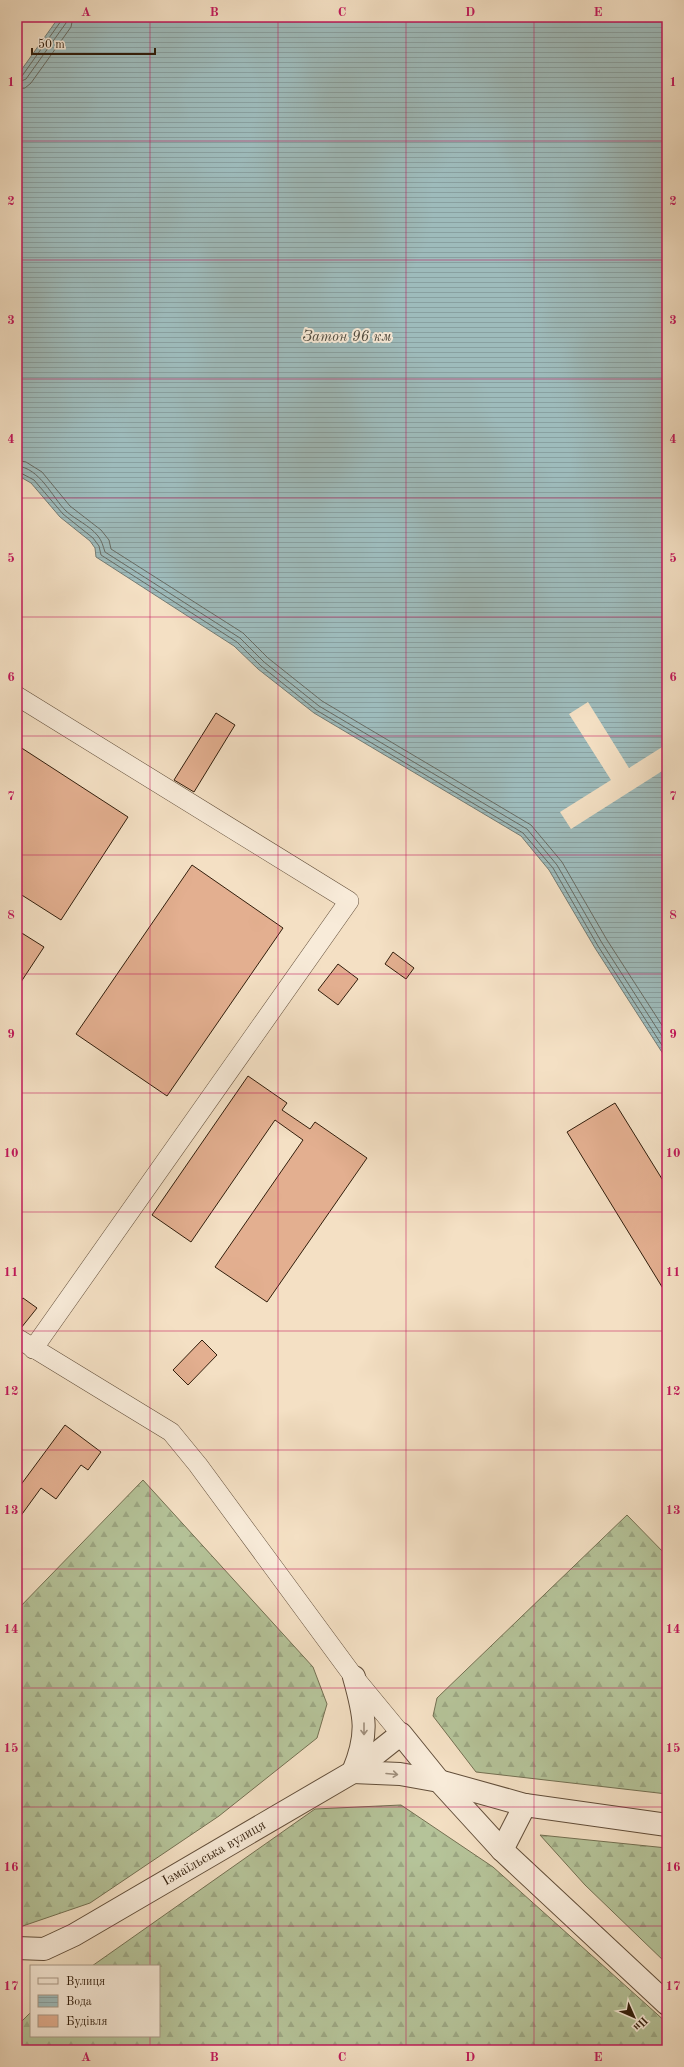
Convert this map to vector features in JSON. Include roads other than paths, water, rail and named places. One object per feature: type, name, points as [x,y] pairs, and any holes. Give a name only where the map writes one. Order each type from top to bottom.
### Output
[{"type":"street","points":[[17,696],[349,901],[33,1349]]},
{"type":"street","points":[[17,1338],[170,1432],[198,1465],[354,1677],[439,1781],[502,1850],[667,2004]]},
{"type":"street","points":[[354,1677],[361,1701],[365,1729],[362,1752],[353,1772],[400,1774],[439,1781],[525,1805],[667,1825]]},
{"type":"street","name":"Ізмаїльська вулиця","points":[[17,1948],[44,1949],[74,1935],[353,1772],[401,1734]]},
{"type":"street","points":[[502,1850],[525,1805]]},
{"type":"water","name":"Затон 96 км","points":[[59,17],[667,17],[667,1060],[595,948],[549,870],[521,836],[314,713],[258,669],[234,646],[96,557],[95,548],[90,541],[60,517],[31,483],[17,475],[17,76]]}]
